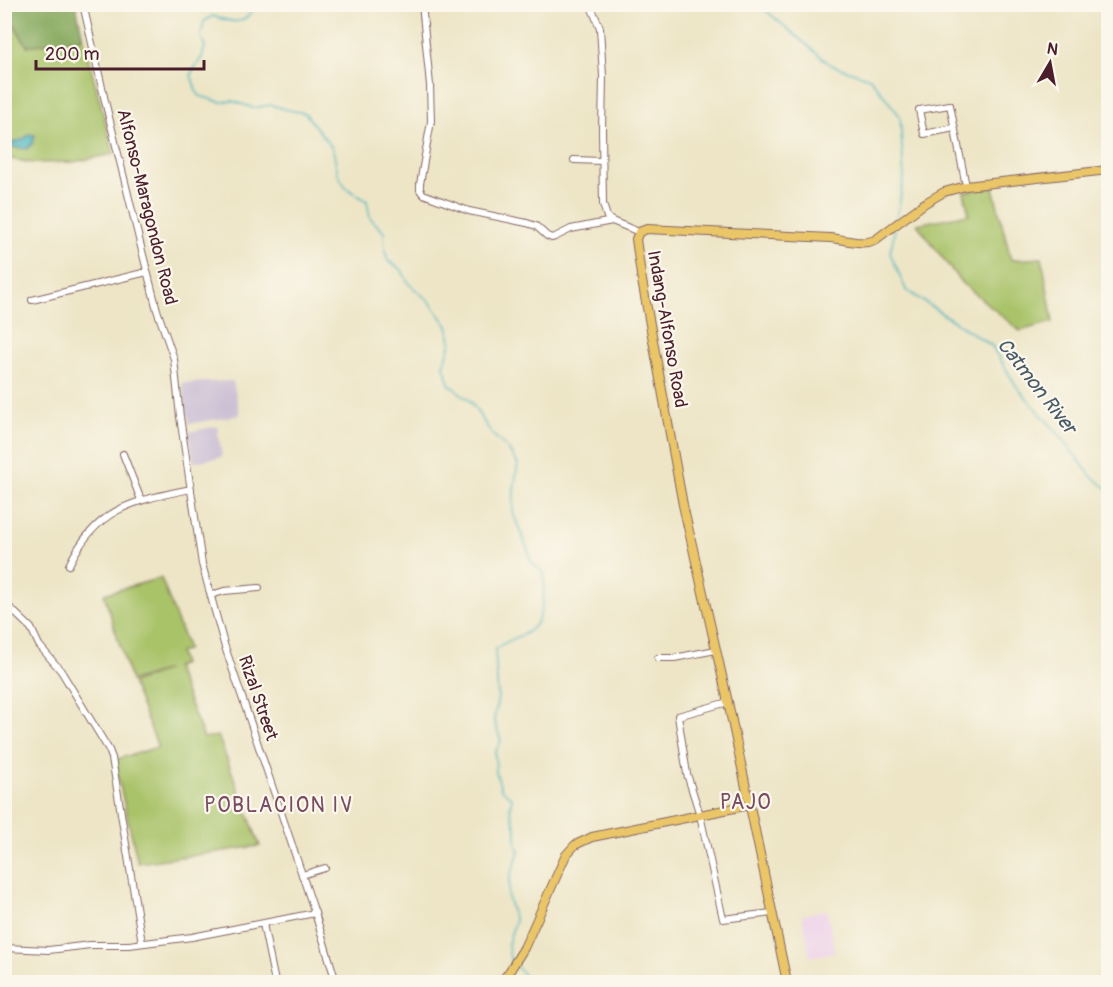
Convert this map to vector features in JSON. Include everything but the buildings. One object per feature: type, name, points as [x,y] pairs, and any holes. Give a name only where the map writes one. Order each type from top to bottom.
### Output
[{"type":"main road","name":"Indang-Alfonso Road","points":[[787,982],[728,702],[683,505],[636,239],[639,232],[647,229],[869,242],[944,192],[966,186],[1108,170]]},
{"type":"main road","points":[[501,982],[523,951],[566,855],[575,845],[592,837],[749,805]]},
{"type":"street","name":"Alfonso-Maragondon Road","points":[[83,4],[147,272],[174,359],[180,417]]},
{"type":"street","points":[[422,4],[431,121],[420,184],[423,194],[469,211],[536,226],[552,238],[571,229],[612,221]]},
{"type":"street","points":[[590,4],[600,28],[603,76],[603,204],[607,217],[612,221],[639,232]]},
{"type":"street","points":[[954,128],[924,134],[919,110],[950,105],[966,186]]},
{"type":"street","points":[[574,160],[602,161]]},
{"type":"street","points":[[32,300],[147,272]]},
{"type":"street","name":"Rizal Street","points":[[180,417],[202,564],[210,595],[336,982]]},
{"type":"street","points":[[123,454],[141,500]]},
{"type":"street","points":[[69,565],[79,546],[105,517],[141,500],[191,489]]},
{"type":"street","points":[[210,595],[224,591],[259,588]]},
{"type":"street","points":[[4,596],[9,607],[31,628],[39,645],[61,671],[109,750],[142,943]]},
{"type":"street","points":[[658,658],[674,658],[716,650]]},
{"type":"street","points":[[728,702],[678,716],[687,774],[700,815],[723,919],[772,912]]},
{"type":"street","points":[[302,875],[325,868]]},
{"type":"street","points":[[4,948],[49,950],[90,945],[129,945],[192,937],[315,913]]},
{"type":"street","points":[[263,924],[275,982]]},
{"type":"shaded area","points":[[233,381],[240,415],[189,424],[182,383]]},
{"type":"shaded area","points":[[217,426],[222,457],[193,462],[189,432]]},
{"type":"shaded area","points":[[827,910],[835,952],[810,957],[802,915]]},
{"type":"green space","points":[[5,4],[76,5],[83,38],[27,46],[5,9]]},
{"type":"green space","points":[[4,9],[27,46],[83,38],[114,154],[73,162],[33,163],[5,158]]},
{"type":"green space","points":[[993,187],[1011,260],[1042,258],[1053,322],[1020,331],[960,281],[917,224],[969,214],[964,192]]},
{"type":"green space","points":[[161,578],[188,649],[179,653],[183,664],[175,667],[204,738],[218,736],[260,846],[138,863],[114,760],[158,747],[132,683],[167,670],[131,681],[104,594]]},
{"type":"water","points":[[30,134],[35,135],[33,143],[27,149],[10,147],[14,141]]},
{"type":"waterway","points":[[256,4],[248,17],[243,20],[233,21],[213,16],[204,21],[201,35],[205,47],[202,57],[191,74],[196,91],[200,96],[220,102],[233,101],[253,108],[271,105],[305,113],[333,149],[338,174],[346,188],[367,201],[370,218],[384,232],[388,261],[401,269],[409,284],[429,301],[448,326],[451,342],[444,366],[449,384],[470,401],[492,434],[508,449],[518,464],[513,513],[531,562],[544,573],[544,580],[541,612],[534,626],[495,649],[498,697],[494,720],[501,741],[495,753],[496,772],[501,789],[512,798],[510,808],[519,852],[510,877],[508,897],[515,921],[508,944],[512,962]]},
{"type":"waterway","name":"Catmon River","points":[[761,4],[831,65],[870,78],[900,116],[904,178],[896,221]]},
{"type":"waterway","name":"Catmon River","points":[[895,229],[890,253],[906,290],[992,346],[1017,387],[1061,437],[1091,476],[1108,489]]},
{"type":"waterway","points":[[516,966],[524,975],[526,982]]},
{"type":"district","name":"PAJO","points":[[746,802]]},
{"type":"district","name":"POBLACION IV","points":[[279,805]]}]
